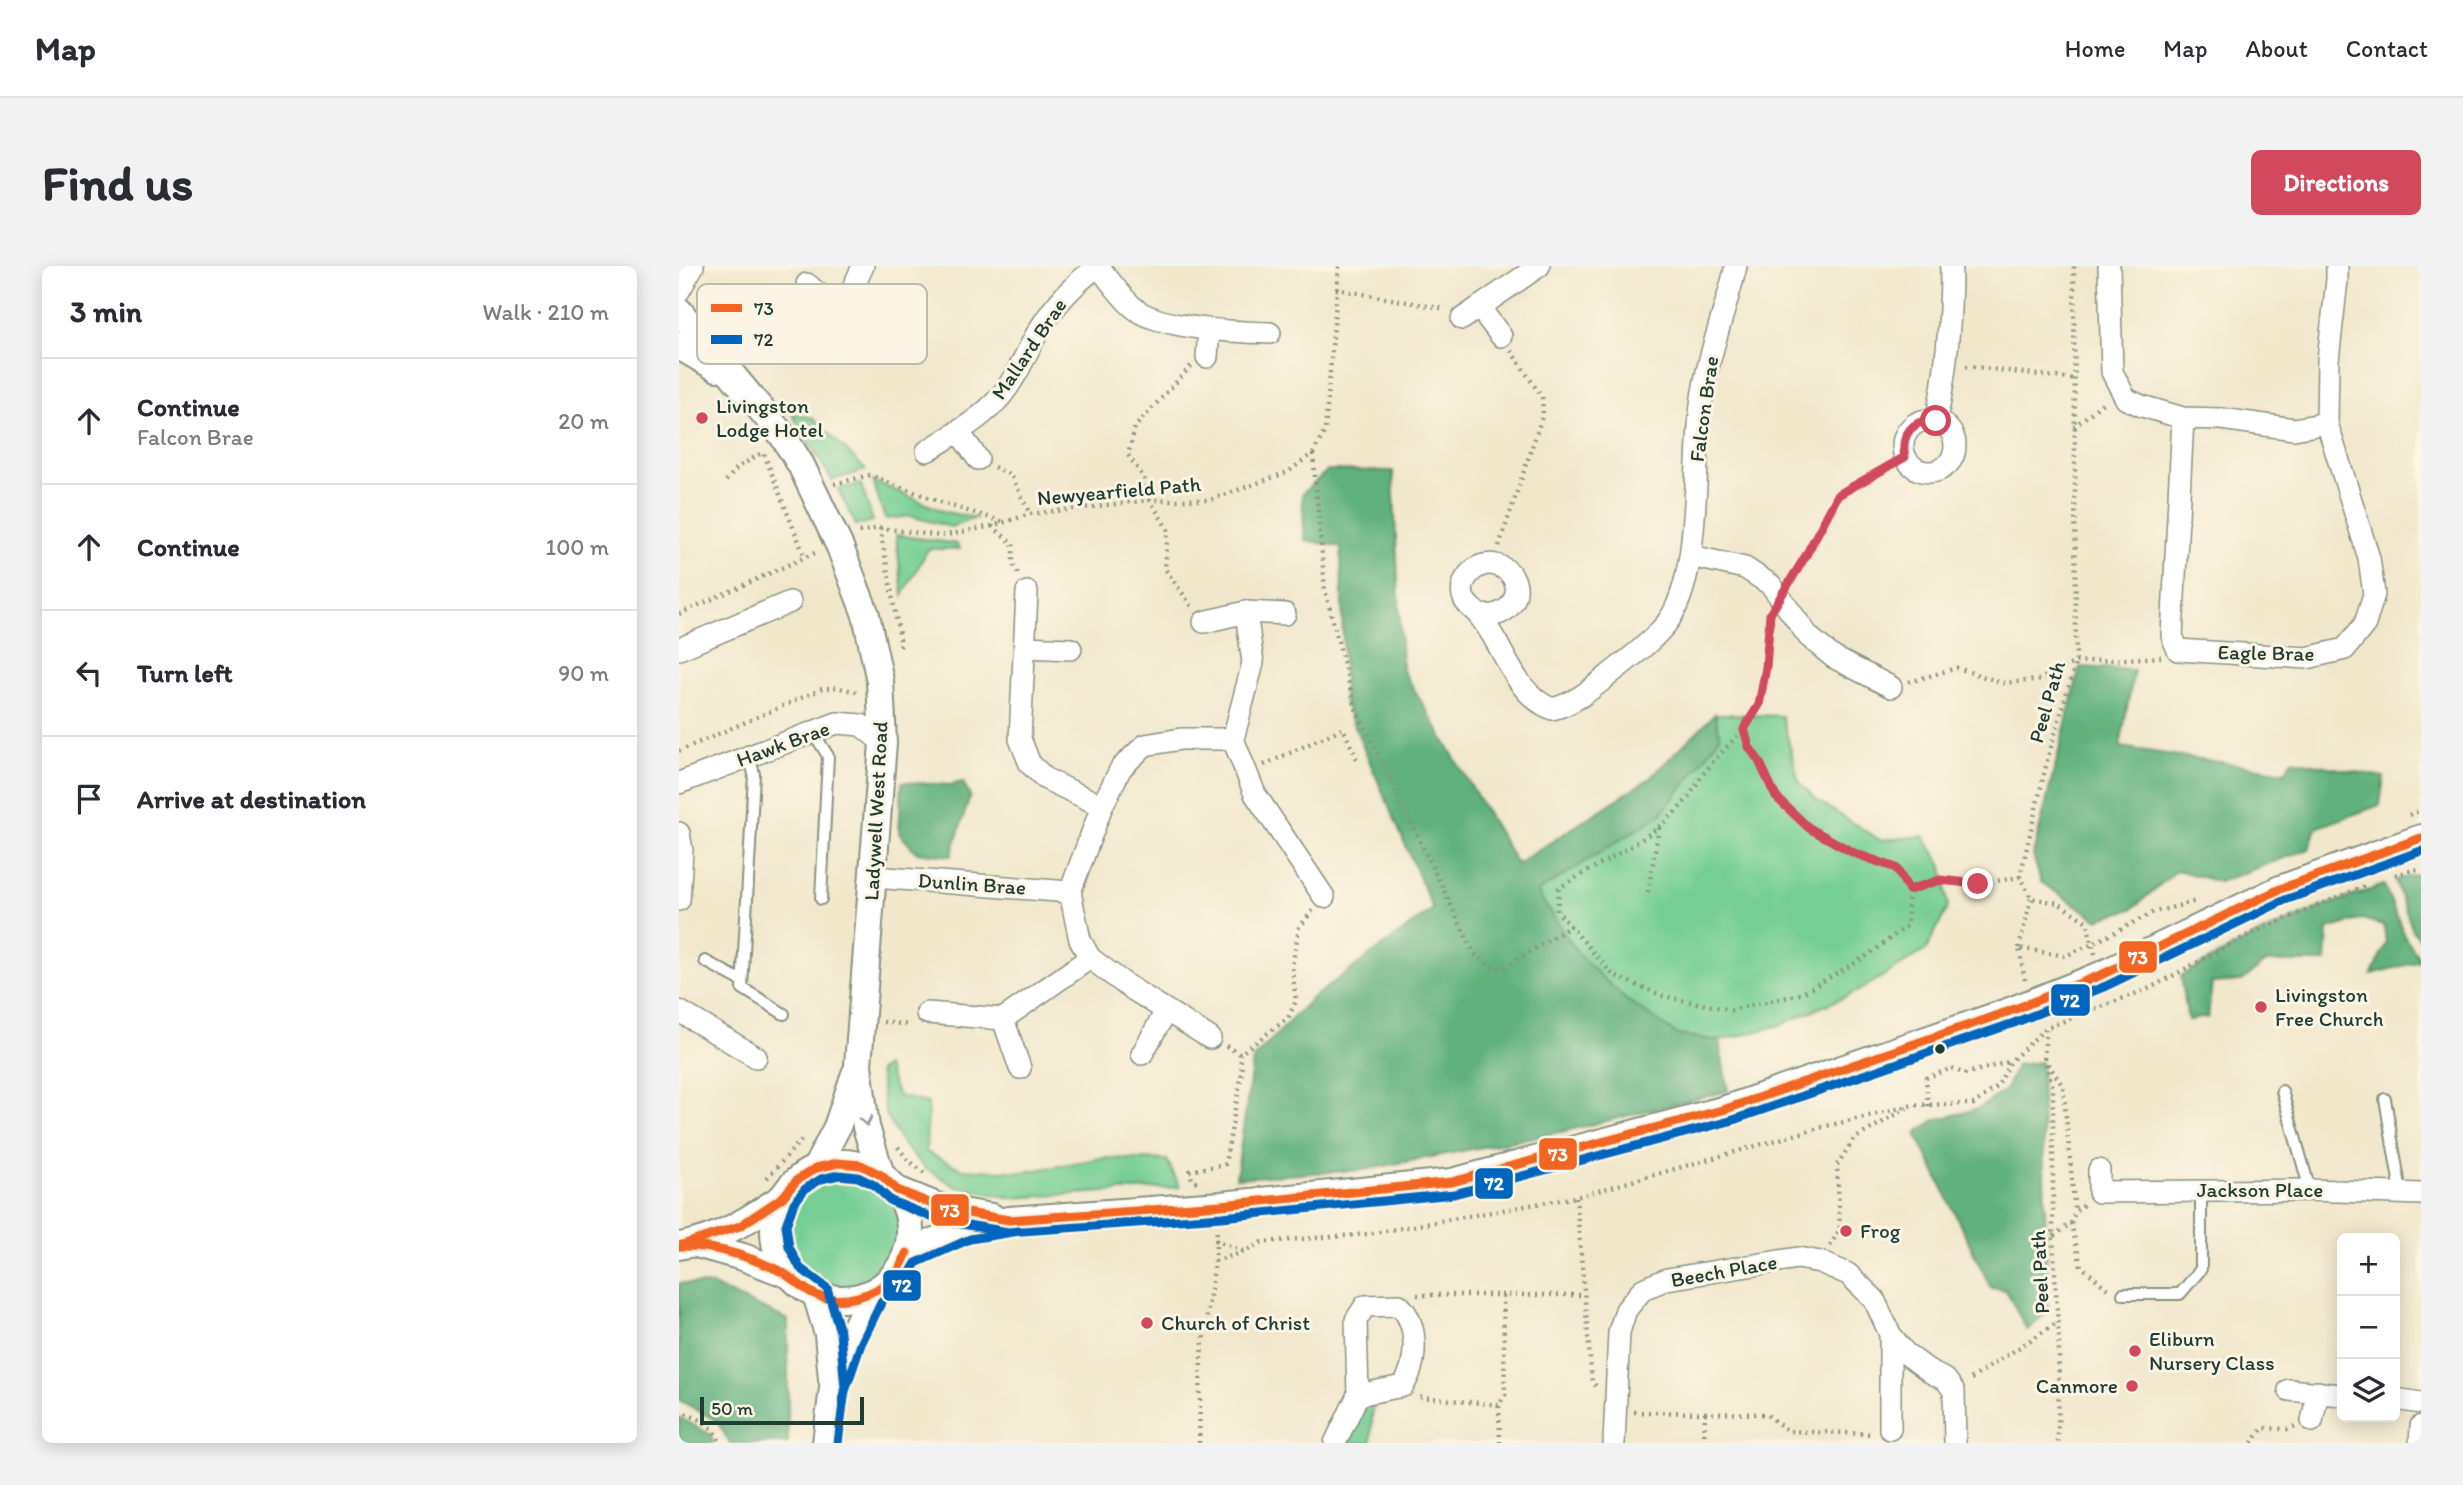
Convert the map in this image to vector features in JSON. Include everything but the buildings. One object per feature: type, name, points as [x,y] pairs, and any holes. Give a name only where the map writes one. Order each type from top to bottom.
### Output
[{"type":"street","points":[[679,291],[693,266]]},
{"type":"street","points":[[855,284],[863,266]]},
{"type":"street","name":"Mallard Brae","points":[[927,451],[958,431],[1001,397],[1053,310],[1073,285],[1098,266],[1133,307],[1148,317],[1209,330],[1270,333]]},
{"type":"street","points":[[1501,336],[1470,313],[1539,266]]},
{"type":"street","name":"Falcon Brae","points":[[1493,564],[1480,565],[1469,572],[1463,584],[1463,597],[1469,608],[1480,615],[1507,664],[1532,697],[1552,709],[1576,700],[1637,653],[1667,622],[1684,585],[1691,556],[1701,405],[1709,355],[1726,307],[1736,266]]},
{"type":"street","points":[[1936,421],[1951,316],[1951,266]]},
{"type":"street","points":[[2109,266],[2112,372],[2126,398],[2142,406],[2183,418],[2221,419],[2294,429],[2327,423]]},
{"type":"street","name":"Eagle Brae","points":[[2178,650],[2307,658],[2345,649],[2365,624],[2374,594],[2369,558],[2327,423],[2328,360],[2337,266]]},
{"type":"street","name":"Ladywell West Road","points":[[679,311],[697,332]]},
{"type":"street","points":[[1207,357],[1209,330]]},
{"type":"street","name":"Ladywell West Road","points":[[679,346],[697,357]]},
{"type":"street","name":"Ladywell West Road","points":[[710,364],[740,382]]},
{"type":"street","name":"Ladywell West Road","points":[[725,364],[740,382],[773,444],[801,465],[840,547],[866,615],[879,674],[883,743],[858,1065],[866,1128],[889,1182]]},
{"type":"street","points":[[2178,650],[2172,636],[2183,418]]},
{"type":"street","points":[[1936,421],[1950,431],[1954,439],[1955,447],[1948,463],[1934,471],[1925,471],[1910,464],[1905,457],[1903,448],[1907,432],[1920,422],[1936,421]]},
{"type":"street","points":[[958,431],[978,459]]},
{"type":"street","points":[[1691,556],[1745,568],[1771,584],[1809,637],[1833,657],[1891,687]]},
{"type":"street","points":[[1480,615],[1492,617],[1505,612],[1513,603],[1516,591],[1513,578],[1505,568],[1493,564]]},
{"type":"street","points":[[1027,592],[1020,739],[1030,764],[1046,779],[1102,806]]},
{"type":"street","points":[[679,649],[790,603]]},
{"type":"street","points":[[1204,621],[1246,612],[1285,614]]},
{"type":"street","points":[[1246,612],[1253,663],[1233,739],[1255,794],[1324,897]]},
{"type":"street","points":[[1025,647],[1071,649]]},
{"type":"street","name":"Hawk Brae","points":[[679,783],[837,723],[861,725],[883,743]]},
{"type":"street","points":[[1210,1038],[1166,1012],[1090,958],[1080,940],[1070,892],[1102,806],[1121,768],[1145,745],[1181,739],[1233,739]]},
{"type":"street","points":[[679,833],[682,850],[679,900]]},
{"type":"street","points":[[907,1252],[967,1227],[1010,1220],[1221,1205],[1452,1182],[1726,1109],[2101,975],[2280,889],[2421,838]]},
{"type":"street","name":"Dunlin Brae","points":[[874,877],[1070,892]]},
{"type":"street","points":[[927,1013],[1003,1019],[1090,958]]},
{"type":"street","points":[[679,1012],[756,1057]]},
{"type":"street","points":[[1142,1054],[1166,1012]]},
{"type":"street","points":[[1003,1019],[1020,1068]]},
{"type":"street","name":"Ladywell West Road","points":[[816,1168],[837,1127],[858,1065]]},
{"type":"street","points":[[686,1245],[740,1226],[773,1190],[816,1168],[838,1163],[861,1165],[944,1209],[1010,1220]]},
{"type":"street","points":[[2099,1170],[2100,1201]]},
{"type":"street","points":[[773,1190],[776,1251],[790,1275],[801,1286],[815,1294],[844,1300],[872,1293],[894,1277],[907,1252],[911,1231],[907,1209],[889,1182]]},
{"type":"street","name":"Jackson Place","points":[[2100,1201],[2201,1190],[2411,1193]]},
{"type":"street","points":[[686,1245],[743,1257],[790,1275]]},
{"type":"street","name":"Beech Place","points":[[1614,1443],[1619,1332],[1626,1310],[1643,1289],[1667,1279],[1798,1258],[1820,1262],[1848,1274],[1874,1299],[1891,1334],[1905,1353],[1945,1380],[1954,1391]]},
{"type":"street","points":[[826,1443],[833,1388],[850,1339],[872,1293]]},
{"type":"street","points":[[815,1294],[828,1334],[833,1388]]},
{"type":"street","points":[[1335,1443],[1358,1395],[1356,1320],[1365,1306],[1399,1305],[1409,1315],[1415,1343],[1409,1377],[1403,1386],[1358,1395]]},
{"type":"street","name":"Beech Place","points":[[1890,1429],[1891,1334]]},
{"type":"street","points":[[2290,1390],[2337,1394]]},
{"type":"street","points":[[1954,1391],[1955,1443]]},
{"type":"street","points":[[2312,1421],[2318,1392]]},
{"type":"street","points":[[2400,1400],[2421,1403]]},
{"type":"street","points":[[2420,1443],[2421,1426]]},
{"type":"lane","points":[[813,732],[828,755],[821,899]]},
{"type":"lane","points":[[749,756],[754,774],[742,988],[784,1014]]},
{"type":"lane","points":[[705,961],[743,981]]},
{"type":"lane","points":[[2282,1091],[2310,1190]]},
{"type":"lane","points":[[2385,1099],[2411,1193]]},
{"type":"lane","points":[[2123,1294],[2180,1294],[2200,1269],[2201,1190]]},
{"type":"path","points":[[1339,266],[1325,431],[1313,453],[1325,590],[1355,707],[1474,953],[1490,967],[1502,969],[1571,926]]},
{"type":"path","name":"Peel Path","points":[[2020,877],[2048,757],[2076,662],[2074,266]]},
{"type":"path","points":[[1336,289],[1470,313]]},
{"type":"path","points":[[1493,564],[1543,414],[1542,397],[1501,336]]},
{"type":"path","points":[[1204,621],[1181,594],[1165,569],[1168,530],[1150,500],[1144,478],[1128,455],[1135,427],[1189,368],[1207,357]]},
{"type":"path","points":[[1944,363],[2073,379]]},
{"type":"path","points":[[2073,428],[2119,389]]},
{"type":"path","points":[[726,481],[737,468],[773,444],[805,557]]},
{"type":"path","name":"Newyearfield Path","points":[[855,533],[880,528],[941,536],[992,526],[1030,514],[1150,500],[1210,500],[1288,472],[1313,453]]},
{"type":"path","points":[[1744,729],[1749,747],[1759,761],[1776,797],[1809,828],[1854,853],[1896,868],[1909,890],[1907,926],[1865,957],[1801,994],[1731,1010],[1664,996],[1613,975],[1557,911],[1559,888],[1617,855],[1659,826],[1686,800],[1707,768],[1744,729],[1759,705],[1766,667],[1770,614],[1805,557],[1838,495],[1905,457]]},
{"type":"path","points":[[978,459],[1011,475],[1030,514]]},
{"type":"path","points":[[813,490],[870,475],[946,505],[1004,522]]},
{"type":"path","points":[[992,526],[1013,544],[1013,564],[1027,592]]},
{"type":"path","points":[[679,751],[822,689],[836,687],[857,692],[879,674],[901,645],[880,528]]},
{"type":"path","points":[[679,614],[817,552]]},
{"type":"path","points":[[1891,687],[1957,668],[2003,684],[2038,680],[2076,662],[2157,659],[2178,650]]},
{"type":"path","points":[[1247,773],[1343,728],[1357,759]]},
{"type":"path","points":[[1648,892],[1659,826]]},
{"type":"path","points":[[1909,890],[1940,880],[1978,884],[2020,877],[2031,898],[2019,947],[2027,987]]},
{"type":"path","points":[[1240,1054],[1288,1018],[1296,1001],[1292,967],[1299,928],[1324,897]]},
{"type":"path","points":[[2019,947],[2065,956],[2092,944],[2087,922],[2058,903],[2031,898]]},
{"type":"path","points":[[862,1019],[918,1026],[927,1013]]},
{"type":"path","name":"Peel Path","points":[[2042,1018],[2046,1028],[2045,1059],[2053,1087],[2053,1237],[2058,1322],[2057,1443]]},
{"type":"path","points":[[1210,1038],[1240,1054]]},
{"type":"path","points":[[1201,1183],[1192,1180],[1190,1171],[1225,1164],[1242,1072],[1240,1054]]},
{"type":"path","points":[[2045,1059],[2063,1086],[2075,1212],[2071,1223],[2053,1237]]},
{"type":"path","points":[[1928,1106],[1926,1078],[1952,1068],[1963,1074],[2010,1062]]},
{"type":"path","points":[[1820,1262],[1840,1229],[1837,1165],[1853,1139],[1913,1105]]},
{"type":"path","points":[[773,1190],[807,1133]]},
{"type":"path","points":[[894,1142],[907,1159],[929,1176]]},
{"type":"path","points":[[2075,1212],[2100,1201]]},
{"type":"path","points":[[2071,1223],[2081,1266],[2109,1291],[2123,1294]]},
{"type":"path","points":[[1199,1443],[1201,1357],[1216,1261],[1215,1240],[1244,1252]]},
{"type":"path","points":[[1399,1305],[1418,1294],[1584,1295]]},
{"type":"path","points":[[1500,1443],[1499,1405],[1505,1395],[1503,1294]]},
{"type":"path","points":[[1954,1391],[2058,1322]]},
{"type":"path","points":[[1403,1386],[1406,1395],[1499,1405]]},
{"type":"path","points":[[679,1411],[716,1430],[720,1443]]},
{"type":"path","points":[[1705,1413],[1766,1414],[1788,1431],[1873,1434],[1890,1429]]},
{"type":"path","points":[[2252,1443],[2263,1428],[2287,1429],[2312,1421]]},
{"type":"green space","points":[[791,413],[813,418],[866,470],[832,480]]},
{"type":"green space","points":[[1328,470],[1393,471],[1402,669],[1517,864],[1650,778],[1715,714],[1720,736],[1661,814],[1537,892],[1579,955],[1625,999],[1678,1035],[1719,1041],[1728,1091],[1565,1131],[1363,1170],[1236,1178],[1253,1059],[1311,999],[1433,909],[1344,702],[1341,547],[1305,540],[1302,494]]},
{"type":"green space","points":[[873,481],[945,512],[976,518],[951,527],[910,516],[885,519]]},
{"type":"green space","points":[[861,484],[873,521],[856,525],[838,489]]},
{"type":"green space","points":[[896,535],[957,544],[960,549],[928,549],[903,595]]},
{"type":"green space","points":[[2080,667],[2134,670],[2120,747],[2285,772],[2292,760],[2384,777],[2380,805],[2316,828],[2309,849],[2219,882],[2177,870],[2132,909],[2097,919],[2041,882],[2033,855]]},
{"type":"green space","points":[[1715,714],[1782,716],[1799,782],[1818,801],[1880,840],[1923,836],[1943,866],[1948,907],[1926,950],[1858,991],[1780,1025],[1719,1041],[1678,1035],[1625,999],[1579,955],[1537,892],[1661,814],[1720,736]]},
{"type":"green space","points":[[902,782],[949,785],[963,782],[970,796],[951,856],[916,852],[899,833]]},
{"type":"green space","points":[[2421,874],[2421,940],[2413,931],[2395,880]]},
{"type":"green space","points":[[2384,885],[2406,939],[2421,961],[2372,974],[2386,944],[2384,925],[2362,919],[2328,929],[2326,962],[2266,962],[2242,981],[2212,983],[2208,1017],[2188,1020],[2181,976],[2252,937],[2321,907]]},
{"type":"green space","points":[[2041,1062],[2048,1311],[2027,1330],[2006,1290],[1991,1288],[1916,1133],[1935,1120],[1980,1108],[2006,1089],[2017,1065]]},
{"type":"green space","points":[[886,1066],[898,1096],[928,1103],[926,1152],[962,1169],[1026,1172],[1102,1158],[1167,1160],[1180,1187],[1012,1198],[957,1187],[925,1168],[903,1145],[885,1113],[879,1071]]},
{"type":"green space","points":[[841,1174],[864,1179],[883,1191],[895,1210],[900,1233],[895,1256],[883,1275],[864,1287],[841,1292],[818,1287],[799,1275],[787,1256],[782,1233],[787,1210],[799,1191],[818,1179]]},
{"type":"green space","points":[[679,1283],[711,1285],[788,1320],[788,1443],[730,1443],[717,1421],[679,1400]]},
{"type":"green space","points":[[1369,1397],[1373,1397],[1371,1443],[1342,1443]]},
{"type":"green space","points":[[679,1417],[711,1435],[713,1443],[679,1443]]},
{"type":"transit line","name":"73","points":[[679,1246],[740,1226],[783,1197],[797,1180],[816,1168],[838,1163],[861,1165],[881,1175],[897,1190],[944,1209],[1009,1220],[1221,1205],[1452,1182],[1726,1109],[2010,1011],[2101,975],[2280,889],[2421,838]]},
{"type":"transit line","name":"72","points":[[838,1443],[845,1388],[840,1332],[827,1288],[800,1268],[789,1247],[786,1225],[794,1203],[805,1189],[821,1179],[839,1175],[858,1177],[874,1185],[891,1201],[939,1220],[1008,1232],[1222,1217],[1454,1194],[1730,1121],[2014,1023],[2106,986],[2285,900],[2421,851]]},
{"type":"transit line","name":"72","points":[[843,1403],[861,1344],[882,1301],[903,1285],[916,1263],[970,1239],[1019,1231]]},
{"type":"transit line","name":"73","points":[[679,1246],[705,1247],[742,1256],[783,1273],[814,1294],[835,1299],[856,1297],[877,1289],[896,1274],[907,1253]]},
{"type":"place","name":"Livingston Lodge Hotel","points":[[702,418]]},
{"type":"place","name":"Livingston Free Church","points":[[2261,1007]]},
{"type":"place","name":"Frog","points":[[1846,1231]]},
{"type":"place","name":"Church of Christ","points":[[1147,1323]]},
{"type":"place","name":"Eliburn Nursery Class","points":[[2135,1351]]},
{"type":"place","name":"Canmore","points":[[2132,1386]]},
{"type":"route","points":[[1936,421],[1928,420],[1912,426],[1904,440],[1905,457],[1838,495],[1805,557],[1770,614],[1766,667],[1759,705],[1744,729],[1749,747],[1759,761],[1776,797],[1809,828],[1854,853],[1896,868],[1909,890],[1940,880],[1978,884]]}]
